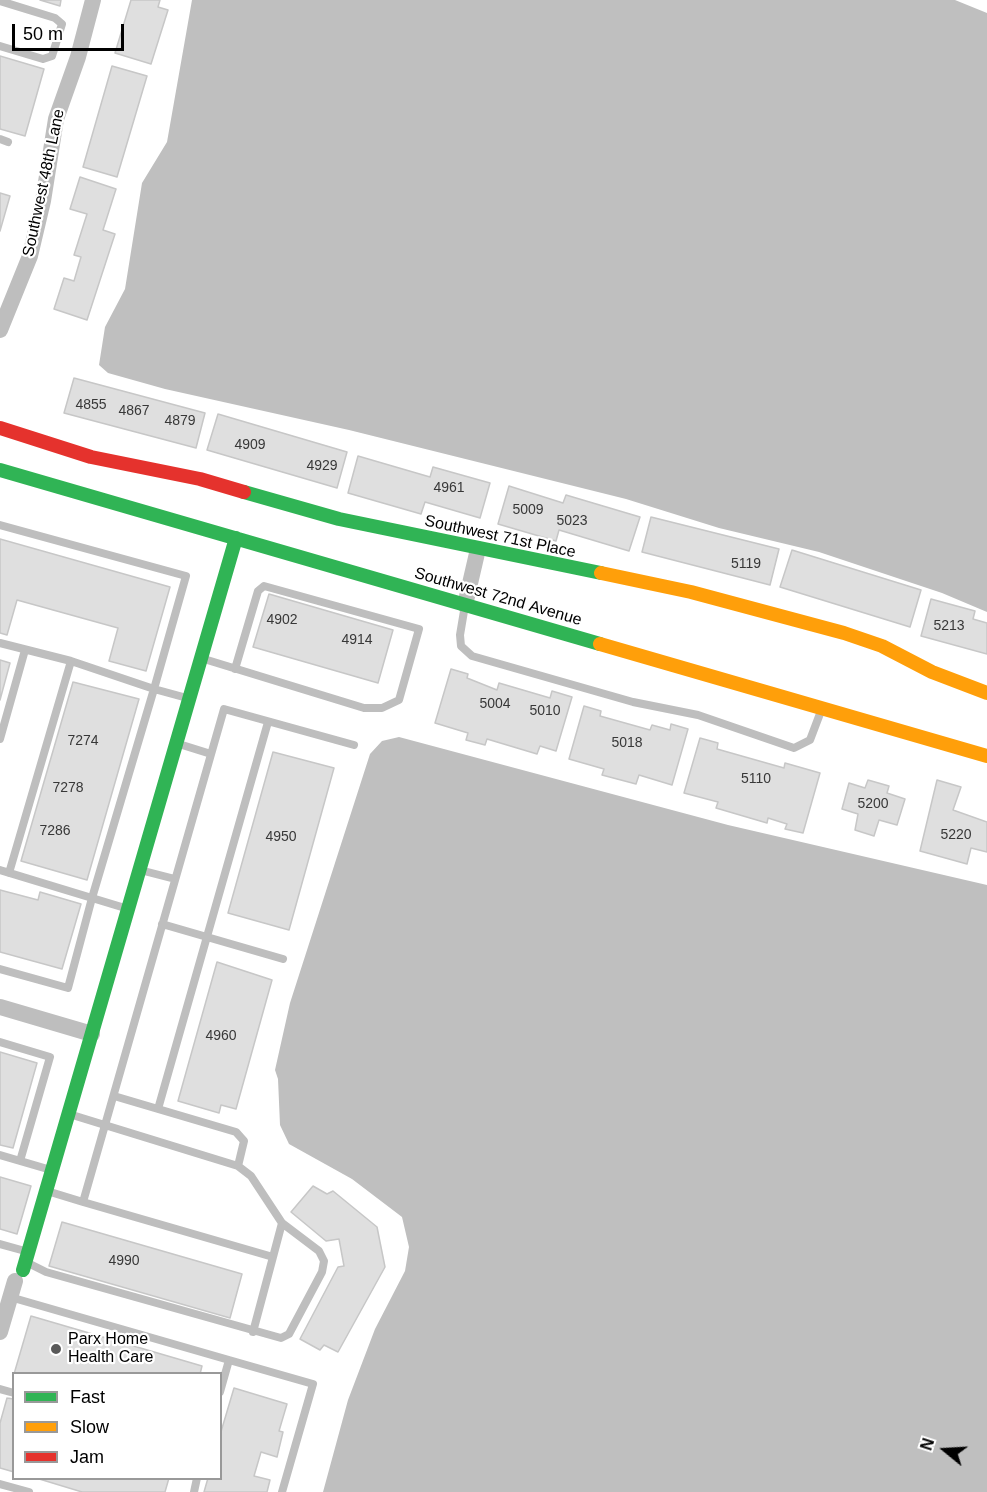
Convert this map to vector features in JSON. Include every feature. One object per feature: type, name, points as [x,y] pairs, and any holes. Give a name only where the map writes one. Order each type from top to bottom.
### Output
[{"type":"street","name":"Southwest 48th Lane","points":[[0,330],[30,256],[43,201],[56,118],[78,57],[93,0]]},
{"type":"street","name":"Southwest 71st Place","points":[[0,428],[91,457],[200,478],[316,514],[691,592],[843,633],[882,646],[933,672],[987,693]]},
{"type":"street","name":"Southwest 72nd Avenue","points":[[0,470],[987,756]]},
{"type":"street","points":[[1,1326],[69,1114],[236,538]]},
{"type":"street","points":[[465,605],[478,549]]},
{"type":"street","points":[[0,1006],[92,1034]]},
{"type":"lane","points":[[0,1],[55,18],[62,24],[52,56],[43,59],[0,46]]},
{"type":"lane","points":[[0,525],[186,576],[68,988],[0,969]]},
{"type":"lane","points":[[201,658],[235,669],[364,708],[382,708],[399,700],[419,629],[264,586],[258,591],[235,669]]},
{"type":"lane","points":[[465,605],[460,635],[461,646],[472,656],[633,702],[698,715],[794,748],[810,740],[823,708]]},
{"type":"lane","points":[[0,643],[71,661],[189,699]]},
{"type":"lane","points":[[0,739],[25,650]]},
{"type":"lane","points":[[9,873],[71,661]]},
{"type":"lane","points":[[83,1202],[224,709],[354,745]]},
{"type":"lane","points":[[158,1109],[268,722]]},
{"type":"lane","points":[[176,743],[211,754]]},
{"type":"lane","points":[[0,870],[128,909]]},
{"type":"lane","points":[[140,870],[175,879]]},
{"type":"lane","points":[[162,924],[283,959]]},
{"type":"lane","points":[[0,1042],[51,1057],[20,1161]]},
{"type":"lane","points":[[114,1096],[241,1135],[244,1141],[238,1166]]},
{"type":"lane","points":[[20,1272],[46,1272],[275,1338],[289,1334],[324,1267],[319,1251],[282,1223],[251,1176],[238,1166],[69,1114]]},
{"type":"lane","points":[[0,1155],[52,1171]]},
{"type":"lane","points":[[46,1191],[273,1257]]},
{"type":"lane","points":[[253,1332],[282,1223]]},
{"type":"lane","points":[[0,1244],[20,1272],[230,1360],[313,1384],[282,1492]]},
{"type":"lane","points":[[222,1386],[230,1360]]},
{"type":"lane","points":[[0,1484],[29,1492]]},
{"type":"shaded area","points":[[192,0],[955,0],[987,13],[987,612],[942,593],[819,552],[719,528],[626,499],[349,430],[165,389],[108,373],[99,365],[105,327],[125,289],[142,183],[167,142]]},
{"type":"shaded area","points":[[399,737],[728,825],[987,885],[987,1492],[323,1492],[348,1400],[375,1329],[405,1271],[409,1247],[402,1217],[352,1179],[289,1144],[280,1125],[278,1079],[275,1070],[290,1003],[370,754],[382,741]]},
{"type":"building","points":[[40,0],[61,0],[60,6]]},
{"type":"building","points":[[131,0],[160,0],[158,7],[168,10],[151,64],[115,53]]},
{"type":"building","points":[[0,56],[44,69],[25,136],[0,129]]},
{"type":"building","points":[[112,66],[147,76],[117,177],[83,167]]},
{"type":"building","points":[[80,177],[116,189],[103,230],[115,234],[87,320],[54,309],[64,278],[74,281],[81,257],[74,255],[87,214],[70,209]]},
{"type":"building","points":[[0,193],[10,196],[0,231]]},
{"type":"building","points":[[74,378],[205,413],[196,448],[64,413]]},
{"type":"building","points":[[218,414],[347,452],[337,488],[207,450]]},
{"type":"building","points":[[358,456],[430,477],[433,467],[490,483],[480,518],[425,502],[421,514],[348,493]]},
{"type":"building","points":[[509,486],[563,503],[566,495],[640,517],[629,551],[559,530],[556,541],[498,524]]},
{"type":"building","points":[[651,517],[779,549],[770,585],[642,552]]},
{"type":"building","points":[[0,539],[170,587],[146,671],[109,661],[118,628],[17,600],[7,635],[0,633]]},
{"type":"building","points":[[792,550],[921,590],[910,627],[780,587]]},
{"type":"building","points":[[269,594],[393,630],[378,683],[253,647]]},
{"type":"building","points":[[931,599],[975,611],[973,619],[987,623],[987,654],[921,636]]},
{"type":"building","points":[[0,660],[10,663],[0,700]]},
{"type":"building","points":[[451,669],[468,674],[467,678],[497,690],[499,683],[550,698],[552,691],[572,697],[556,751],[540,746],[537,754],[487,739],[485,745],[466,740],[468,733],[435,723]]},
{"type":"building","points":[[73,682],[139,699],[87,880],[21,861]]},
{"type":"building","points":[[584,706],[601,711],[600,716],[650,730],[652,725],[670,730],[671,724],[688,729],[672,785],[639,775],[636,784],[602,775],[604,769],[569,759]]},
{"type":"building","points":[[700,738],[718,743],[717,749],[784,768],[785,763],[820,773],[803,833],[785,829],[787,824],[768,818],[767,823],[716,808],[718,802],[684,793]]},
{"type":"building","points":[[273,752],[334,768],[289,930],[228,913]]},
{"type":"building","points":[[868,780],[889,786],[887,793],[905,799],[897,825],[879,820],[874,836],[855,830],[858,814],[842,809],[849,783],[865,788]]},
{"type":"building","points":[[937,780],[961,787],[953,810],[987,822],[987,852],[971,848],[967,864],[920,851]]},
{"type":"building","points":[[0,890],[38,900],[40,892],[81,904],[62,969],[0,952]]},
{"type":"building","points":[[217,962],[272,980],[236,1109],[221,1105],[219,1113],[178,1101]]},
{"type":"building","points":[[0,1052],[37,1063],[13,1148],[0,1145]]},
{"type":"building","points":[[0,1177],[31,1186],[17,1234],[0,1229]]},
{"type":"building","points":[[313,1186],[327,1194],[333,1191],[377,1227],[385,1267],[338,1352],[324,1345],[320,1350],[300,1339],[338,1267],[344,1266],[339,1239],[326,1241],[291,1212]]},
{"type":"building","points":[[62,1222],[242,1274],[230,1318],[49,1266]]},
{"type":"building","points":[[31,1316],[202,1366],[200,1372],[15,1372]]},
{"type":"building","points":[[234,1388],[287,1404],[279,1431],[283,1432],[277,1457],[261,1452],[254,1476],[270,1480],[267,1492],[204,1492],[207,1480],[222,1480],[222,1428]]},
{"type":"building","points":[[7,1398],[12,1399],[12,1471],[0,1468],[0,1423]]},
{"type":"building","points":[[43,1480],[168,1480],[165,1492],[82,1492]]},
{"type":"traffic: fast","points":[[0,470],[600,644]]},
{"type":"traffic: fast","points":[[244,492],[339,519],[601,573]]},
{"type":"traffic: fast","points":[[23,1270],[236,538]]},
{"type":"traffic: slow","points":[[601,573],[691,592],[844,633],[882,646],[932,672],[987,693]]},
{"type":"traffic: slow","points":[[600,644],[987,756]]},
{"type":"traffic: jam","points":[[0,428],[91,457],[200,479],[244,492]]},
{"type":"place","name":"Parx Home Health Care","points":[[56,1349]]}]
